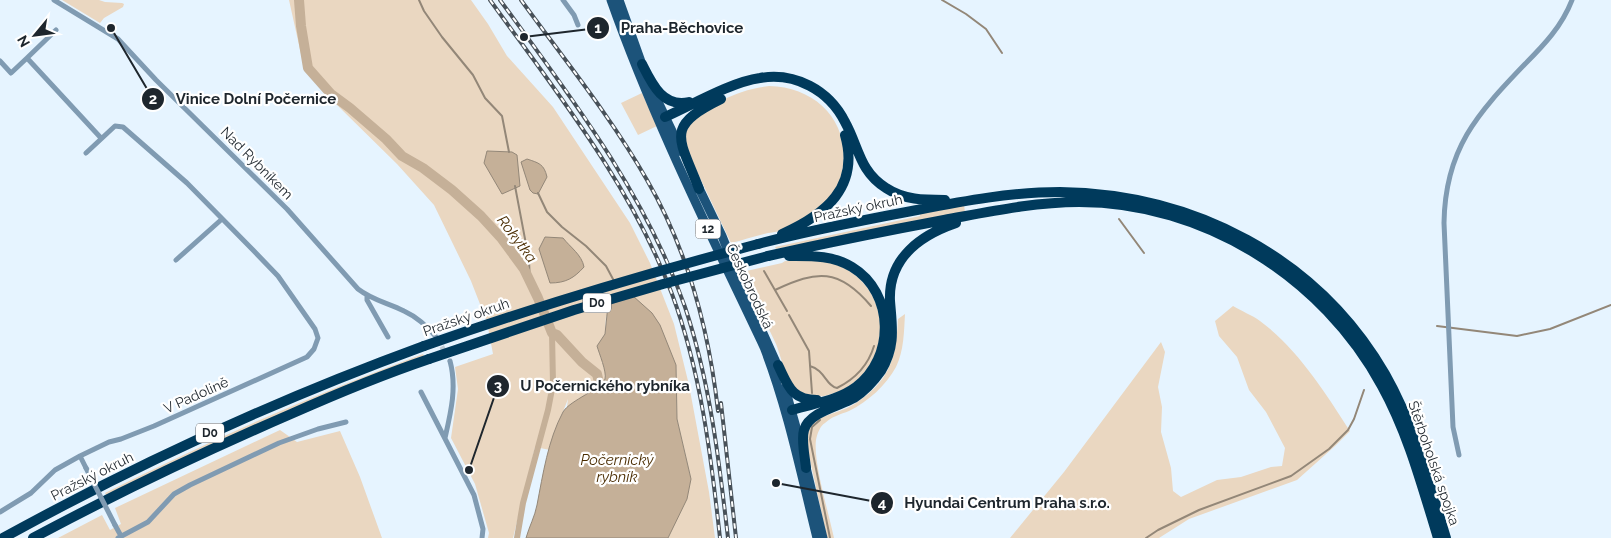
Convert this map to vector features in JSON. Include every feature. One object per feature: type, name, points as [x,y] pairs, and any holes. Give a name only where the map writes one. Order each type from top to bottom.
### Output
[{"type":"highway","points":[[642,64],[657,91],[671,102],[684,103],[714,94]]},
{"type":"highway","points":[[663,121],[714,94],[743,82],[759,78],[782,77],[805,83],[824,95],[836,107],[850,131],[862,163],[881,184],[900,195],[912,198],[966,200]]},
{"type":"highway","points":[[663,121],[742,88],[762,83],[780,82],[793,85],[810,92],[833,111],[841,124],[847,140],[847,171],[844,183],[837,196],[814,218],[770,240]]},
{"type":"highway","points":[[699,189],[682,144],[682,127],[698,110],[742,88]]},
{"type":"highway","name":"Štěrboholská spojka","points":[[966,200],[1044,192],[1122,197],[1153,203],[1183,211],[1227,229],[1294,270],[1329,302],[1349,324],[1377,362],[1393,390],[1409,424],[1446,538]]},
{"type":"highway","name":"Pražský okruh","points":[[3,538],[106,484],[213,432],[307,391],[424,346],[578,294],[770,240],[966,200]]},
{"type":"highway","name":"Štěrboholská spojka","points":[[985,212],[1059,202],[1095,202],[1126,205],[1186,220],[1252,246]]},
{"type":"highway","points":[[806,468],[803,434],[807,423],[818,414],[854,398],[875,379],[884,365],[890,350],[893,327],[890,289],[893,274],[900,260],[930,233],[985,212]]},
{"type":"highway","name":"Pražský okruh","points":[[33,538],[119,493],[242,435],[330,397],[429,359],[616,298],[772,256],[985,212]]},
{"type":"highway","name":"Štěrboholská spojka","points":[[1265,254],[1319,302],[1350,337],[1374,372],[1392,404],[1406,438],[1438,538]]},
{"type":"highway","points":[[772,256],[820,257],[838,261],[852,267],[864,277],[878,297],[885,320],[885,340],[881,353],[867,376],[842,395],[790,414]]},
{"type":"highway","points":[[778,365],[790,389],[799,397],[817,400],[842,395]]},
{"type":"highway","points":[[790,414],[854,398]]},
{"type":"main road","name":"Českobrodská","points":[[611,0],[629,53],[722,236],[745,293],[778,365],[817,538]]},
{"type":"main road","name":"Českobrodská","points":[[618,0],[663,121],[764,347],[790,414],[806,468],[823,538]]},
{"type":"street","name":"Nad Rybníkem","points":[[54,0],[118,39],[156,80],[287,209],[350,281],[367,296],[409,313],[421,321],[437,338]]},
{"type":"street","points":[[563,0],[578,25]]},
{"type":"street","points":[[1459,455],[1453,427],[1444,222],[1449,175],[1461,144],[1477,117],[1550,38],[1561,23],[1572,0]]},
{"type":"street","points":[[0,61],[11,73],[56,30]]},
{"type":"street","points":[[27,58],[101,138]]},
{"type":"street","name":"V Padolině","points":[[0,512],[31,493],[55,470],[80,456],[109,442],[148,429],[307,357],[314,349],[318,338],[314,329],[278,276],[187,183],[123,127],[115,126],[86,153]]},
{"type":"street","points":[[176,260],[222,219]]},
{"type":"street","name":"Nad Rybníkem","points":[[367,296],[367,300],[388,337]]},
{"type":"street","points":[[374,312],[382,302]]},
{"type":"street","points":[[445,438],[454,388],[450,361]]},
{"type":"street","points":[[422,392],[474,496],[483,529],[482,538]]},
{"type":"street","points":[[80,456],[120,537],[148,522],[174,494],[190,485],[279,443],[318,429],[346,422]]},
{"type":"shaded area","points":[[62,0],[99,0],[124,4],[123,7],[104,18],[100,23]]},
{"type":"shaded area","points":[[289,0],[471,0],[507,56],[553,107],[630,223],[650,263],[674,324],[689,385],[709,492],[715,538],[668,538],[691,479],[677,419],[676,365],[606,316],[605,334],[597,346],[604,368],[605,380],[567,407],[568,399],[550,450],[535,447],[513,538],[488,538],[489,533],[475,484],[451,438],[458,389],[455,367],[493,354],[487,322],[471,281],[434,205],[397,164],[336,104],[307,71],[303,63]]},
{"type":"shaded area","points":[[769,86],[786,88],[802,93],[816,101],[827,111],[836,124],[842,138],[844,154],[842,172],[836,190],[828,202],[806,218],[783,230],[731,243],[690,157],[685,137],[687,125],[715,104],[725,99],[745,91]]},
{"type":"shaded area","points":[[642,93],[657,126],[638,135],[621,103]]},
{"type":"shaded area","points":[[964,205],[965,212],[776,249],[775,247],[920,216],[920,212]]},
{"type":"shaded area","points":[[785,261],[829,262],[844,268],[862,282],[874,299],[880,319],[879,339],[873,358],[862,375],[846,388],[820,397],[803,394],[791,384],[776,344],[742,272]]},
{"type":"shaded area","points":[[1233,306],[1260,321],[1286,344],[1310,372],[1350,431],[1297,480],[1189,519],[1159,538],[1010,538],[1064,472],[1161,342],[1165,352],[1158,387],[1162,407],[1161,432],[1171,468],[1173,491],[1181,497],[1217,480],[1241,477],[1271,467],[1282,466],[1285,448],[1266,412],[1249,390],[1237,357],[1219,336],[1215,321]]},
{"type":"shaded area","points":[[905,314],[901,354],[892,374],[870,398],[849,411],[830,419],[822,426],[818,433],[816,440],[817,461],[834,538],[827,538],[807,446],[809,429],[825,416],[857,402],[883,378],[893,357],[898,319]]},
{"type":"shaded area","points":[[423,354],[424,356],[106,495],[105,493],[262,419],[342,385]]},
{"type":"shaded area","points":[[280,430],[297,442],[340,431],[360,477],[382,538],[58,538],[102,515],[110,530],[121,524],[115,508]]},
{"type":"water","points":[[487,151],[512,152],[517,155],[520,186],[502,194],[484,163]]},
{"type":"water","points":[[527,159],[540,165],[546,173],[547,177],[538,194],[530,190],[521,162]]},
{"type":"water","points":[[545,237],[563,238],[578,255],[584,267],[569,279],[550,283],[539,249]]},
{"type":"water","name":"Počernický rybník","points":[[633,296],[652,313],[660,325],[676,365],[677,419],[691,479],[687,499],[668,538],[526,538],[536,509],[553,434],[563,412],[572,403],[598,387],[605,379],[604,367],[597,346],[605,334],[608,305]]},
{"type":"waterway","name":"Rokytka","points":[[299,0],[308,68],[331,94],[386,139],[402,156],[423,168],[452,190],[481,216],[502,239],[524,269],[552,333],[557,335],[582,362],[597,374],[599,383],[604,390],[611,392]]},
{"type":"waterway","points":[[419,0],[424,11],[442,37],[473,75],[485,98],[502,116],[509,152]]},
{"type":"waterway","points":[[942,0],[966,14],[986,29],[1002,53]]},
{"type":"waterway","points":[[515,186],[529,260],[530,284]]},
{"type":"waterway","points":[[538,193],[547,212],[606,266],[614,281]]},
{"type":"waterway","points":[[1119,219],[1144,253]]},
{"type":"waterway","points":[[764,271],[787,311]]},
{"type":"waterway","points":[[775,290],[803,279],[827,276],[838,279],[848,285],[871,306]]},
{"type":"waterway","points":[[1437,326],[1517,336],[1550,329],[1611,305]]},
{"type":"waterway","points":[[789,315],[809,351],[812,393]]},
{"type":"waterway","points":[[517,538],[523,503],[548,410],[553,384],[552,333]]},
{"type":"waterway","points":[[810,366],[819,371],[833,387],[837,388],[860,371],[868,360],[874,346]]},
{"type":"waterway","points":[[1146,538],[1199,510],[1291,476],[1329,449],[1348,430],[1364,390]]},
{"type":"waterway","points":[[820,420],[812,427],[810,439],[830,538]]},
{"type":"tunnel","points":[[438,340],[450,361]]},
{"type":"railway","points":[[490,0],[591,141],[636,215],[655,254],[682,324],[698,384],[709,445],[720,538]]},
{"type":"railway","points":[[500,0],[604,147],[628,185],[668,265],[685,307],[701,364],[717,450],[728,538]]},
{"type":"railway","points":[[521,0],[587,88],[633,157],[661,207],[685,263],[694,292],[709,351],[718,411]]},
{"type":"railway","points":[[721,403],[736,538]]},
{"type":"place","name":"Vinice Dolní Počernice","points":[[111,28]]},
{"type":"place","name":"Praha-Běchovice","points":[[524,37]]},
{"type":"place","name":"U Počernického rybníka","points":[[469,470]]},
{"type":"place","name":"Hyundai Centrum Praha s.r.o.","points":[[776,483]]}]
